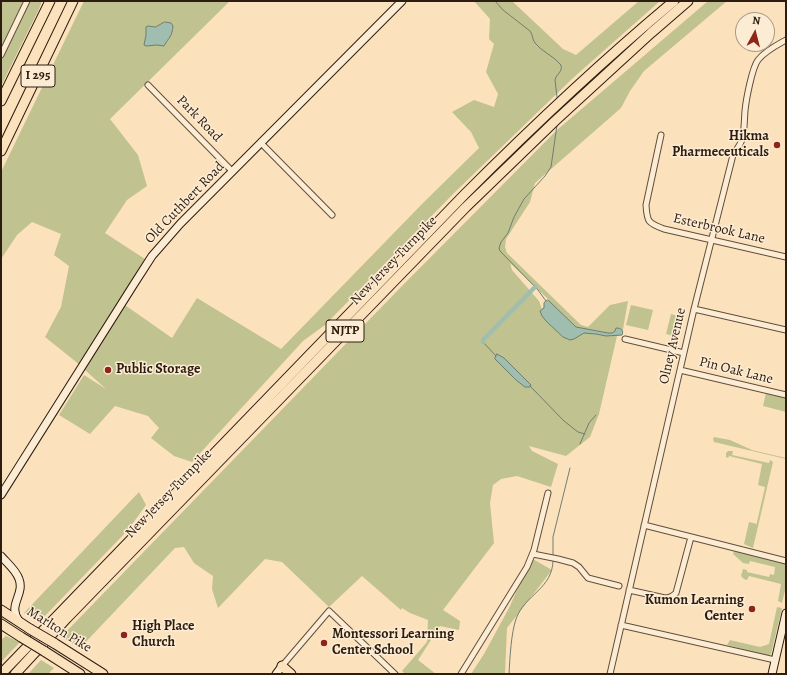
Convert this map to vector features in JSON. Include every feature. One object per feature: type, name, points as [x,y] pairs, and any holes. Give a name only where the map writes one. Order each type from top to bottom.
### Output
[{"type":"highway","name":"I 295","points":[[1,102],[50,1]]},
{"type":"highway","name":"I 295","points":[[1,151],[73,1]]},
{"type":"highway","name":"New Jersey Turnpike","points":[[1,674],[465,194],[523,136],[580,83],[674,1]]},
{"type":"highway","name":"New Jersey Turnpike","points":[[15,674],[67,618],[466,207],[555,121],[688,1]]},
{"type":"highway","name":"Marlton Pike","points":[[1,610],[103,674]]},
{"type":"highway","name":"Marlton Pike","points":[[1,624],[6,630],[21,637],[80,674]]},
{"type":"highway","points":[[282,666],[291,674]]},
{"type":"street","points":[[1,55],[28,1]]},
{"type":"street","name":"Old Cuthbert Road","points":[[1,495],[152,256],[180,224],[402,1]]},
{"type":"street","name":"Olney Avenue","points":[[610,674],[694,309],[732,155],[741,142],[745,111],[754,68],[759,58],[786,40]]},
{"type":"street","name":"Park Road","points":[[148,85],[232,171]]},
{"type":"street","name":"Esterbrook Lane","points":[[661,136],[646,205],[646,214],[649,222],[664,229],[786,256]]},
{"type":"street","points":[[261,143],[332,214]]},
{"type":"street","points":[[694,309],[786,330]]},
{"type":"street","points":[[625,339],[684,353]]},
{"type":"street","name":"Pin Oak Lane","points":[[680,370],[786,395]]},
{"type":"street","points":[[461,674],[527,568],[533,554],[548,493]]},
{"type":"street","points":[[644,525],[786,560]]},
{"type":"street","points":[[629,590],[665,598],[674,595],[676,593],[691,537]]},
{"type":"street","points":[[533,554],[573,563],[579,567],[586,577],[592,580],[619,586]]},
{"type":"street","points":[[1,556],[16,573],[19,579],[20,589],[14,606],[14,612],[16,618],[20,622]]},
{"type":"street","points":[[1,607],[9,606],[16,601]]},
{"type":"street","points":[[276,674],[329,611],[395,674]]},
{"type":"street","points":[[772,674],[783,637],[786,613]]},
{"type":"street","points":[[621,625],[775,660]]},
{"type":"green space","points":[[1,1],[42,1],[1,86]]},
{"type":"green space","points":[[84,1],[230,1],[110,119],[138,155],[147,186],[127,200],[105,233],[148,261],[122,303],[172,338],[197,298],[281,349],[423,203],[479,148],[471,132],[452,112],[474,100],[494,107],[498,94],[486,72],[494,44],[489,39],[490,19],[474,1],[512,1],[563,49],[576,55],[639,1],[660,1],[573,78],[454,193],[325,325],[303,341],[192,462],[174,456],[151,438],[159,428],[148,416],[115,406],[90,434],[59,415],[84,375],[106,389],[45,337],[61,307],[69,266],[54,255],[61,234],[32,222],[17,235],[1,259],[1,172]]},
{"type":"green space","points":[[708,1],[727,1],[644,71],[630,91],[621,108],[535,183],[530,202],[506,239],[505,247],[507,253],[581,325],[588,327],[610,305],[628,301],[622,335],[617,336],[599,414],[590,437],[566,456],[529,446],[532,451],[558,464],[551,487],[517,476],[501,479],[493,485],[490,503],[494,543],[443,610],[460,621],[459,630],[440,626],[418,660],[436,674],[405,674],[402,671],[427,642],[428,620],[402,608],[401,610],[362,576],[329,607],[282,562],[265,559],[218,608],[212,589],[213,576],[194,563],[184,547],[175,548],[80,648],[61,637],[401,287],[557,130]],"holes":[[[510,263],[549,300],[542,309],[539,301],[512,270]]]},
{"type":"green space","points":[[631,305],[653,310],[648,330],[626,325]]},
{"type":"green space","points":[[671,314],[682,317],[678,337],[666,334]]},
{"type":"green space","points":[[766,393],[786,397],[786,412],[763,406]]},
{"type":"green space","points":[[714,437],[730,440],[752,450],[786,459],[714,442]]},
{"type":"green space","points":[[728,451],[733,451],[732,455],[769,463],[770,460],[773,462],[753,548],[744,544],[749,522],[757,524],[765,487],[758,485],[762,464],[729,456],[728,458],[726,457],[726,453]]},
{"type":"green space","points":[[139,492],[146,505],[128,530],[39,622],[24,613]]},
{"type":"green space","points":[[734,551],[786,563],[786,586],[782,603],[778,601],[781,584],[749,576],[747,580],[741,576],[743,569],[747,570],[747,572],[769,577],[770,574],[774,575],[775,567],[750,561],[749,564],[743,563],[733,554]]},
{"type":"green space","points":[[531,558],[552,570],[507,628],[505,674],[471,674],[484,654],[510,606]]},
{"type":"green space","points":[[777,607],[782,608],[771,654],[767,656],[727,645],[730,640],[760,647],[769,644]]},
{"type":"green space","points":[[6,636],[20,642],[1,662],[1,640]]},
{"type":"green space","points":[[41,660],[54,668],[48,674],[28,674]]},
{"type":"shaded area","points":[[165,22],[171,23],[173,30],[164,46],[144,45],[146,27],[155,27]]},
{"type":"shaded area","points":[[548,300],[576,327],[608,333],[612,333],[616,328],[618,328],[621,329],[623,333],[622,335],[606,336],[584,333],[570,340],[563,337],[542,316],[540,311],[544,308],[544,303]]},
{"type":"shaded area","points":[[497,354],[504,358],[531,385],[530,387],[525,387],[516,380],[495,359]]},
{"type":"waterway","points":[[495,1],[503,10],[530,31],[534,42],[561,65],[561,69],[555,80],[557,97]]},
{"type":"waterway","points":[[546,301],[538,290],[500,251],[499,248],[524,199],[545,176],[551,167],[557,125]]},
{"type":"waterway","points":[[483,342],[483,340],[535,287]]},
{"type":"waterway","points":[[483,342],[496,356]]},
{"type":"waterway","points":[[530,386],[564,421],[578,432],[585,434]]},
{"type":"waterway","points":[[580,444],[589,423],[596,415]]},
{"type":"waterway","points":[[553,557],[553,537],[570,468]]},
{"type":"waterway","points":[[509,674],[510,653],[516,619],[520,610],[544,585],[552,570],[553,560]]},
{"type":"place","name":"Hikma Pharmeceuticals","points":[[777,145]]},
{"type":"place","name":"Public Storage","points":[[108,370]]},
{"type":"place","name":"Kumon Learning Center","points":[[752,609]]},
{"type":"place","name":"High Place Church","points":[[124,635]]},
{"type":"place","name":"Montessori Learning Center School","points":[[324,643]]}]
